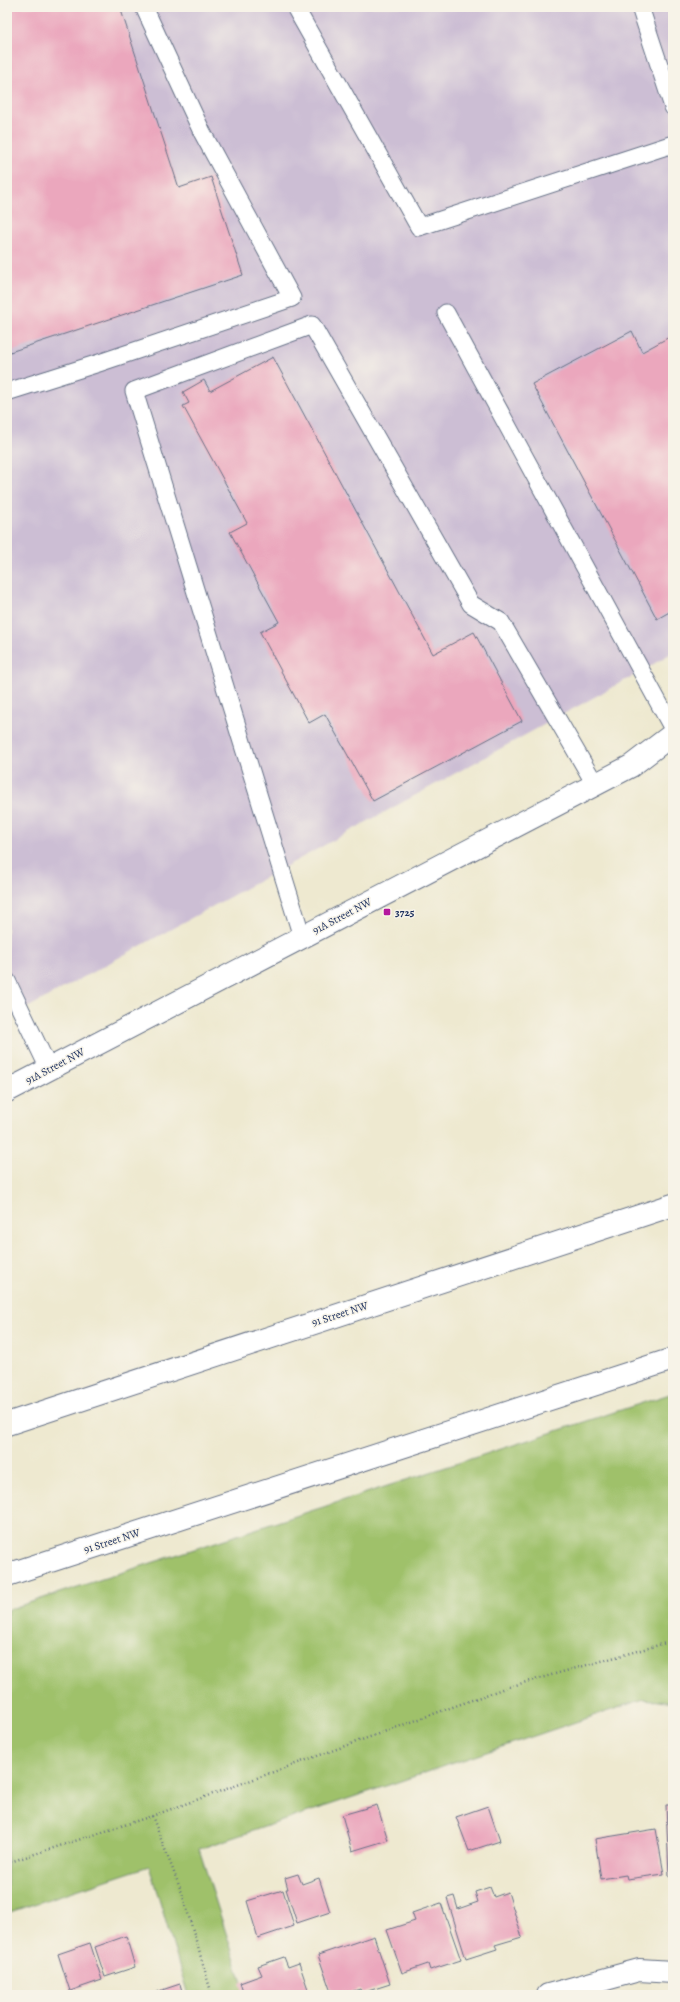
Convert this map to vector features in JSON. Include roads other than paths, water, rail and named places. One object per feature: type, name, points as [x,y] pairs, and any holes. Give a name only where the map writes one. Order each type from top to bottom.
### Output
[{"type":"main road","name":"91A Street NW","points":[[7,1091],[630,766],[673,734]]},
{"type":"main road","name":"91 Street NW","points":[[7,1424],[673,1205]]},
{"type":"main road","name":"91 Street NW","points":[[7,1575],[673,1359]]},
{"type":"main road","points":[[548,1995],[639,1970],[673,1972]]},
{"type":"lane","points":[[7,392],[292,298],[202,132],[144,7]]},
{"type":"lane","points":[[295,7],[419,227],[673,144]]},
{"type":"lane","points":[[640,7],[673,107]]},
{"type":"lane","points":[[446,313],[673,728]]},
{"type":"lane","points":[[302,937],[134,391],[312,325],[471,604],[501,622],[595,784]]},
{"type":"lane","points":[[7,980],[49,1069]]},
{"type":"place","name":"3725","points":[[387,912]]}]
